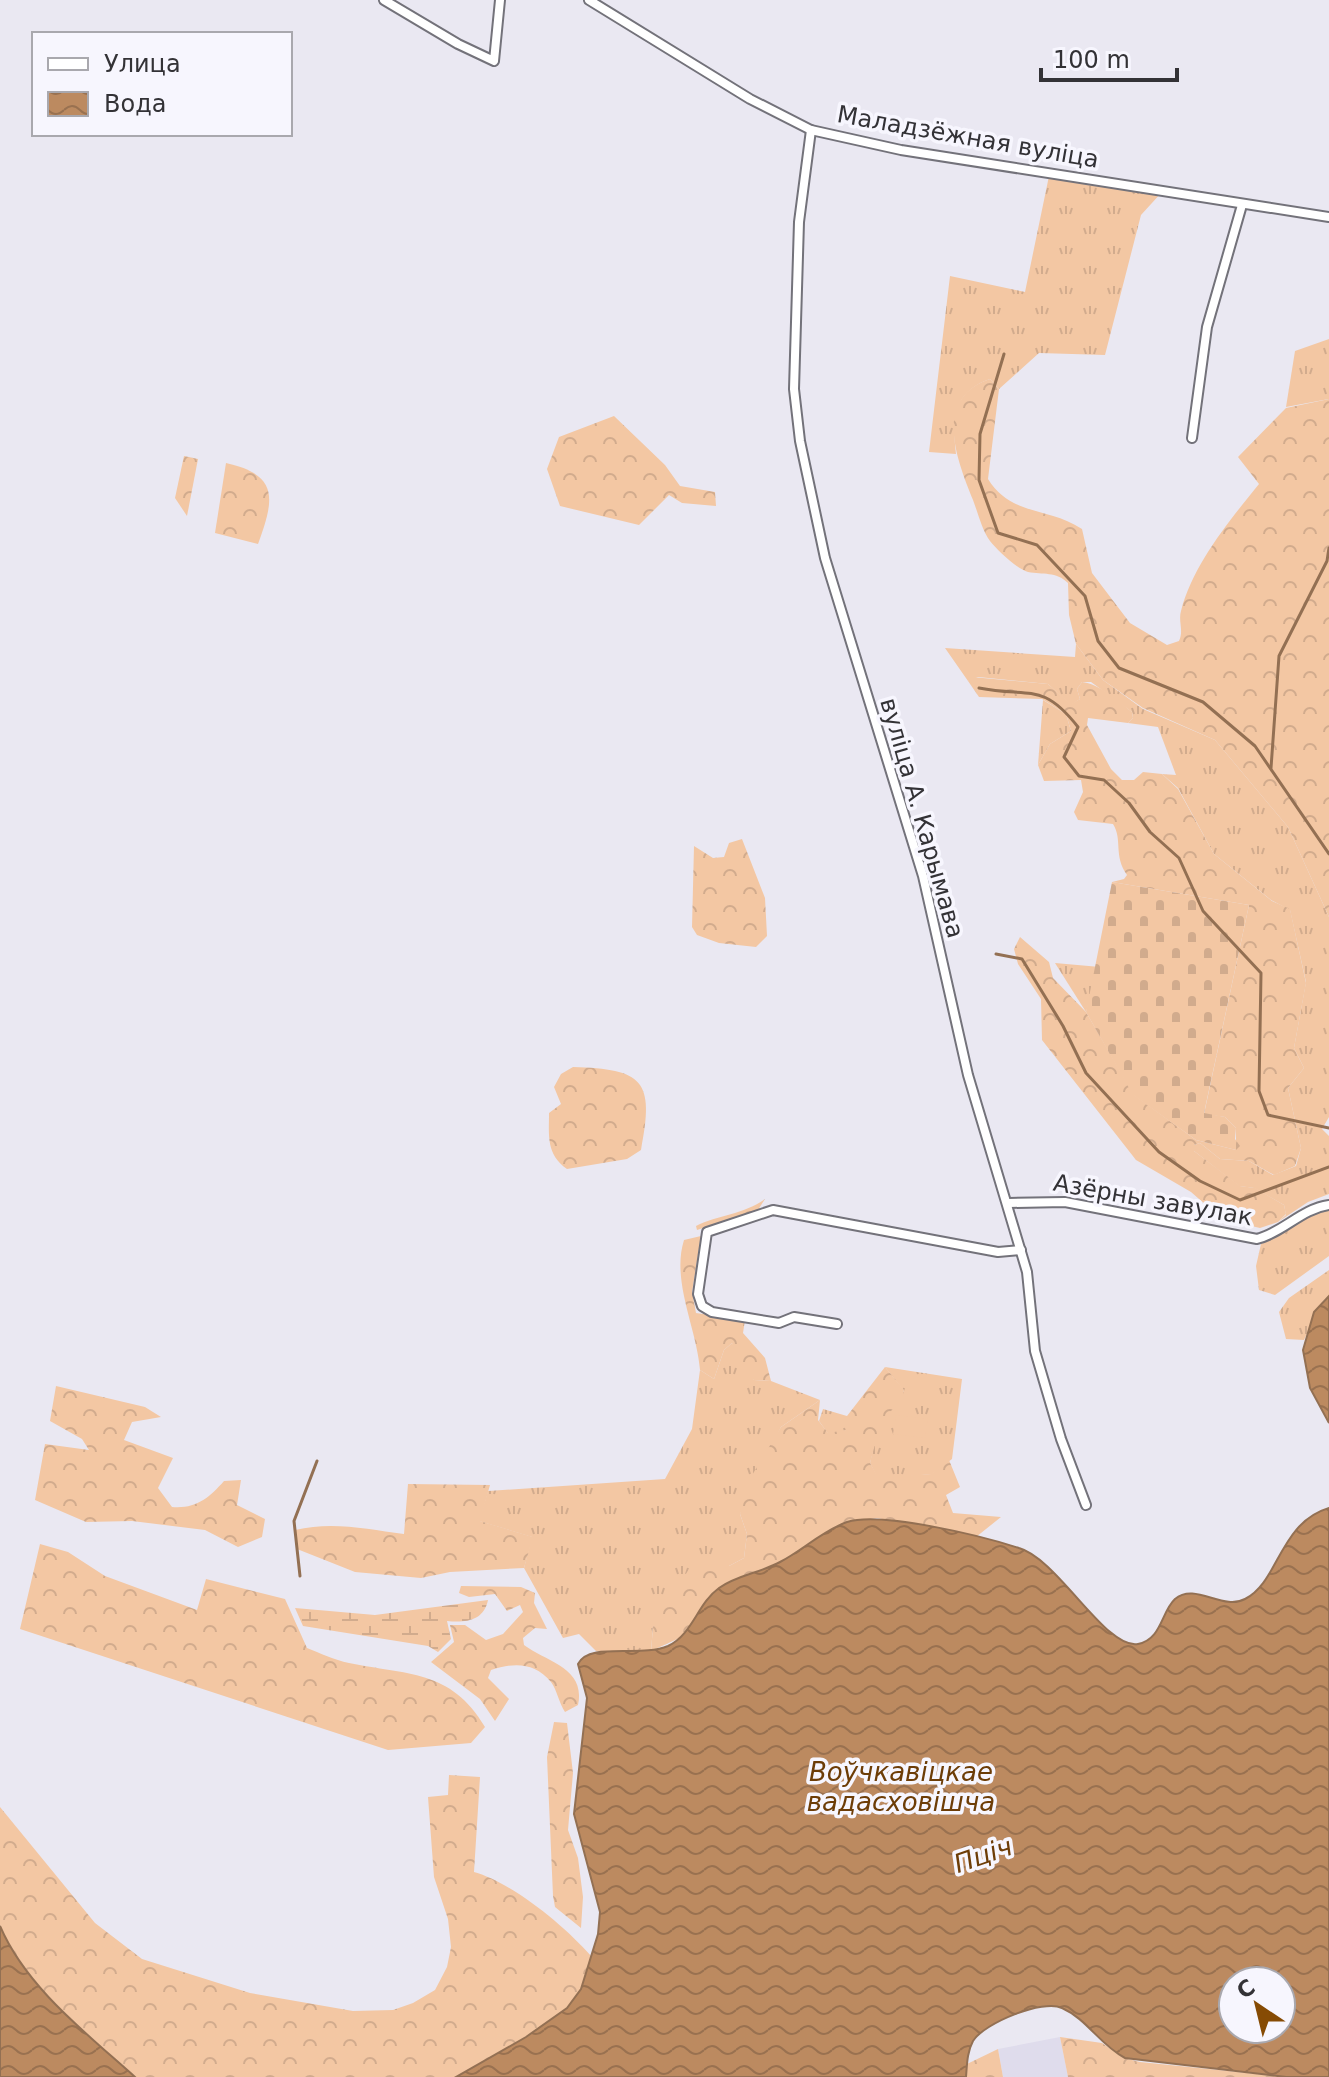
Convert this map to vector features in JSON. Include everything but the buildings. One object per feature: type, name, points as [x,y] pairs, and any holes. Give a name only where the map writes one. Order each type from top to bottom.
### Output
[{"type":"street","points":[[384,0],[458,44],[494,61],[500,0]]},
{"type":"street","name":"Маладзёжная вуліца","points":[[589,0],[750,99],[811,130],[901,150],[1329,217]]},
{"type":"street","name":"вуліца А. Карымава","points":[[811,130],[799,222],[794,389],[800,441],[825,558],[923,876],[968,1075],[1009,1203],[1027,1272],[1035,1351],[1061,1439],[1086,1505]]},
{"type":"street","points":[[1192,438],[1207,327],[1242,205]]},
{"type":"street","name":"Азёрны завулак","points":[[1009,1203],[1065,1202],[1257,1239],[1282,1229],[1302,1214],[1329,1205]]},
{"type":"street","points":[[837,1324],[794,1317],[779,1323],[712,1312],[702,1306],[698,1294],[707,1232],[773,1210],[998,1252],[1021,1250]]},
{"type":"shaded area","points":[[1060,2037],[1068,2077],[1003,2077],[998,2049]]},
{"type":"green space","points":[[1049,176],[1162,192],[1141,215],[1105,355],[1039,353],[999,389],[990,379],[978,385],[962,399],[958,408],[954,429],[956,454],[929,452],[950,276],[1025,292]]},
{"type":"green space","points":[[1329,339],[1329,399],[1286,407],[1295,351]]},
{"type":"green space","points":[[990,379],[999,389],[988,479],[1008,500],[1082,529],[1092,573],[1130,623],[1167,645],[1179,641],[1181,611],[1203,560],[1259,484],[1238,457],[1286,408],[1329,399],[1329,917],[1288,827],[1215,740],[1143,708],[1103,680],[1076,644],[1069,615],[1068,583],[1054,575],[1023,570],[987,537],[961,467],[954,432],[955,415],[961,400],[972,388]]},
{"type":"green space","points":[[614,416],[665,465],[680,486],[715,492],[716,506],[682,503],[669,495],[639,525],[560,506],[547,469],[559,437]]},
{"type":"green space","points":[[184,456],[198,459],[187,516],[175,498]]},
{"type":"green space","points":[[226,463],[256,475],[264,482],[268,492],[267,514],[258,544],[215,533]]},
{"type":"green space","points":[[1076,644],[1103,680],[1143,709],[1215,740],[1288,827],[1329,917],[1329,1117],[1322,1129],[1329,1136],[1329,1194],[1308,1202],[1278,1222],[1286,1215],[1284,1205],[1254,1188],[1239,1186],[1194,1151],[1194,1145],[1200,1143],[1220,1159],[1249,1161],[1273,1175],[1296,1166],[1301,1148],[1288,1088],[1304,1068],[1294,1048],[1306,982],[1290,910],[1271,900],[1214,854],[1178,788],[1162,774],[1176,775],[1158,727],[1128,723],[1133,718],[1132,712],[1091,682],[1082,682],[1077,689],[1080,699],[1071,705],[1048,684],[978,677],[968,681],[945,648],[1075,657]]},
{"type":"green space","points":[[972,677],[1048,684],[1071,704],[1080,699],[1077,689],[1082,682],[1115,698],[1132,712],[1133,718],[1128,723],[1088,718],[1087,725],[1111,769],[1122,780],[1134,780],[1143,772],[1162,774],[1178,789],[1214,854],[1272,901],[1290,909],[1306,983],[1294,1048],[1304,1068],[1288,1088],[1301,1148],[1295,1166],[1274,1175],[1249,1161],[1220,1159],[1200,1143],[1194,1145],[1194,1151],[1240,1186],[1255,1188],[1284,1205],[1286,1214],[1278,1222],[1260,1228],[1222,1219],[1191,1192],[1136,1160],[1042,1040],[1041,999],[1018,964],[1014,949],[1020,937],[1049,962],[1053,978],[1086,1012],[1134,1095],[1196,1140],[1236,1150],[1236,1128],[1225,1117],[1204,1114],[1249,905],[1112,882],[1127,875],[1120,861],[1113,824],[1078,820],[1074,812],[1083,792],[1081,780],[1044,781],[1038,765],[1050,744],[1071,731],[1066,714],[1042,699],[979,697],[968,681]]},
{"type":"green space","points":[[1043,700],[1066,714],[1071,731],[1050,744],[1038,765]]},
{"type":"green space","points":[[742,839],[765,898],[767,936],[756,947],[719,943],[697,935],[692,927],[694,846],[713,858],[724,857],[729,843]]},
{"type":"green space","points":[[1112,882],[1249,905],[1204,1113],[1225,1117],[1236,1128],[1235,1139],[1240,1146],[1236,1150],[1196,1140],[1133,1095],[1086,1012]]},
{"type":"green space","points":[[1055,963],[1100,967],[1086,1012]]},
{"type":"green space","points":[[573,1067],[615,1071],[638,1083],[646,1108],[641,1150],[627,1159],[567,1169],[555,1157],[550,1144],[549,1113],[561,1104],[554,1087],[561,1074]]},
{"type":"green space","points":[[765,1199],[758,1210],[697,1230],[696,1226],[749,1208]]},
{"type":"green space","points":[[1329,1210],[1329,1256],[1275,1295],[1259,1290],[1256,1266],[1261,1244],[1311,1216]]},
{"type":"green space","points":[[701,1236],[692,1292],[696,1313],[745,1320],[743,1333],[765,1358],[771,1381],[754,1380],[742,1373],[732,1343],[724,1350],[714,1379],[700,1370],[683,1288],[681,1256],[684,1240]]},
{"type":"green space","points":[[1329,1270],[1329,1296],[1323,1301],[1304,1340],[1286,1339],[1279,1312],[1289,1298]]},
{"type":"green space","points":[[732,1343],[754,1380],[771,1381],[820,1400],[781,1427],[740,1514],[747,1534],[744,1558],[729,1566],[653,1627],[651,1651],[596,1651],[579,1634],[563,1638],[524,1568],[532,1537],[479,1521],[488,1491],[665,1479],[692,1429],[700,1370],[714,1379],[724,1350]]},
{"type":"green space","points":[[885,1367],[962,1379],[952,1459],[932,1474],[878,1479],[870,1463],[879,1421],[904,1391]]},
{"type":"green space","points":[[885,1367],[904,1390],[902,1399],[881,1422],[870,1463],[878,1477],[931,1474],[949,1460],[960,1487],[946,1495],[953,1513],[1001,1517],[976,1537],[877,1518],[849,1522],[782,1561],[717,1589],[684,1636],[651,1651],[653,1627],[689,1569],[716,1556],[729,1566],[744,1558],[747,1534],[740,1514],[745,1487],[781,1427],[820,1400],[818,1420],[828,1433],[846,1430],[847,1416]]},
{"type":"green space","points":[[56,1386],[145,1407],[161,1417],[132,1422],[124,1440],[173,1458],[158,1488],[172,1507],[195,1504],[224,1481],[241,1480],[237,1505],[265,1519],[262,1537],[238,1547],[205,1530],[132,1521],[86,1522],[35,1500],[45,1444],[89,1450],[82,1439],[50,1421]]},
{"type":"green space","points":[[823,1409],[847,1416],[847,1430],[829,1435],[819,1421]]},
{"type":"green space","points":[[896,1415],[928,1419],[925,1438],[893,1434]]},
{"type":"green space","points":[[408,1484],[490,1485],[480,1521],[533,1537],[524,1568],[450,1572],[421,1578],[355,1572],[297,1549],[295,1530],[309,1527],[350,1527],[404,1534]]},
{"type":"green space","points":[[40,1544],[68,1552],[105,1576],[197,1610],[206,1579],[285,1599],[307,1648],[343,1662],[408,1673],[442,1684],[472,1708],[485,1727],[471,1743],[388,1750],[20,1629]]},
{"type":"green space","points":[[461,1586],[521,1587],[535,1593],[534,1603],[547,1629],[535,1628],[523,1638],[524,1645],[570,1674],[579,1692],[578,1705],[565,1712],[553,1685],[544,1675],[530,1667],[507,1666],[491,1670],[488,1678],[509,1699],[495,1721],[480,1699],[431,1662],[454,1642],[450,1625],[465,1625],[486,1640],[503,1634],[523,1612],[520,1605],[507,1611],[495,1594],[469,1597],[459,1593]]},
{"type":"green space","points":[[488,1600],[486,1607],[473,1619],[447,1621],[451,1639],[438,1652],[428,1646],[303,1626],[295,1608],[375,1615]]},
{"type":"green space","points":[[554,1722],[567,1723],[573,1773],[568,1830],[578,1858],[583,1897],[581,1928],[555,1907],[553,1896],[547,1757]]},
{"type":"green space","points":[[449,1775],[480,1777],[474,1872],[505,1886],[537,1907],[591,1956],[581,1989],[567,2008],[526,2037],[456,2077],[135,2077],[37,1984],[7,1943],[0,1925],[0,1807],[95,1923],[142,1959],[250,1993],[353,2011],[393,2010],[435,1990],[447,1967],[451,1947],[448,1919],[434,1877],[428,1797],[448,1795]]},
{"type":"green space","points":[[1060,2037],[1102,2043],[1124,2058],[1140,2062],[1286,2077],[1068,2077]]},
{"type":"green space","points":[[998,2049],[1003,2077],[966,2077],[967,2064]]},
{"type":"water","points":[[1329,1296],[1329,1423],[1310,1388],[1303,1350],[1314,1312]]},
{"type":"water","name":"Воўчкавіцкае вадасховішча","points":[[1329,1508],[1329,2077],[1286,2077],[1125,2058],[1071,2013],[1053,2006],[1014,2014],[979,2034],[970,2050],[966,2077],[456,2077],[526,2037],[567,2008],[581,1989],[598,1934],[600,1912],[574,1814],[587,1698],[578,1664],[584,1657],[604,1651],[644,1651],[668,1646],[683,1634],[719,1588],[780,1562],[838,1526],[863,1519],[932,1526],[1019,1548],[1050,1568],[1111,1633],[1125,1642],[1138,1644],[1152,1637],[1170,1604],[1183,1595],[1236,1602],[1256,1591],[1300,1526]]},
{"type":"water","points":[[0,1926],[11,1948],[41,1989],[135,2077],[0,2077]]},
{"type":"waterway","points":[[1004,354],[980,434],[979,480],[998,533],[1037,545],[1085,596],[1098,641],[1119,668],[1203,702],[1255,746],[1329,854]]},
{"type":"waterway","points":[[1271,768],[1279,656],[1327,561],[1329,548]]},
{"type":"waterway","points":[[979,688],[1044,697],[1055,703],[1078,727],[1064,757],[1079,776],[1104,780],[1129,803],[1150,832],[1179,858],[1203,911],[1261,973],[1259,1091],[1268,1115],[1329,1128]]},
{"type":"waterway","points":[[996,954],[1022,959],[1063,1026],[1086,1073],[1159,1152],[1200,1181],[1240,1200],[1329,1167]]},
{"type":"waterway","points":[[300,1576],[294,1521],[317,1461]]},
{"type":"water label","name":"Пціч","points":[[983,1855]]}]
